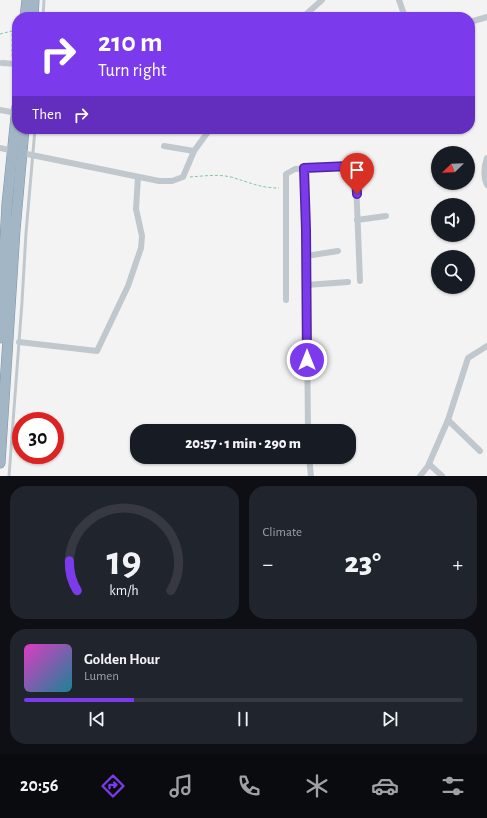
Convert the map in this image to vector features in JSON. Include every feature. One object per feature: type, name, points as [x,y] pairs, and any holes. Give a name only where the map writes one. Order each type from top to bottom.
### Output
[{"type":"highway","points":[[26,12],[27,0]]},
{"type":"highway","points":[[33,12],[34,0]]},
{"type":"highway","points":[[0,463],[15,230],[17,134]]},
{"type":"highway","points":[[0,338],[3,237],[17,152],[22,134]]},
{"type":"street","points":[[311,0],[315,7]]},
{"type":"street","points":[[309,12],[322,0]]},
{"type":"street","points":[[399,0],[403,12]]},
{"type":"street","points":[[475,21],[487,17]]},
{"type":"street","points":[[2,63],[12,64]]},
{"type":"street","points":[[0,110],[12,110]]},
{"type":"street","points":[[0,148],[138,177],[159,181],[172,181],[183,177],[194,151],[206,134]]},
{"type":"street","points":[[164,146],[194,151]]},
{"type":"street","points":[[487,158],[484,178],[487,185]]},
{"type":"street","points":[[286,300],[286,174],[295,169],[350,166],[356,174],[360,281]]},
{"type":"street","points":[[304,168],[308,424]]},
{"type":"street","points":[[19,342],[97,351],[128,286],[141,248],[142,236],[136,209],[138,177]]},
{"type":"street","points":[[358,220],[386,216]]},
{"type":"street","points":[[306,256],[338,251]]},
{"type":"street","points":[[306,285],[348,282]]},
{"type":"street","points":[[420,476],[429,464],[448,420],[468,358],[487,346]]},
{"type":"street","points":[[448,420],[480,451]]},
{"type":"street","points":[[310,464],[311,476]]},
{"type":"street","points":[[429,464],[442,476]]},
{"type":"lane","points":[[43,12],[44,0]]},
{"type":"lane","points":[[9,476],[35,134]]},
{"type":"path","points":[[0,34],[12,31]]},
{"type":"path","points":[[183,177],[229,177],[264,188],[286,188]]},
{"type":"route","points":[[307,360],[304,168],[350,166],[356,174],[357,194]]}]
